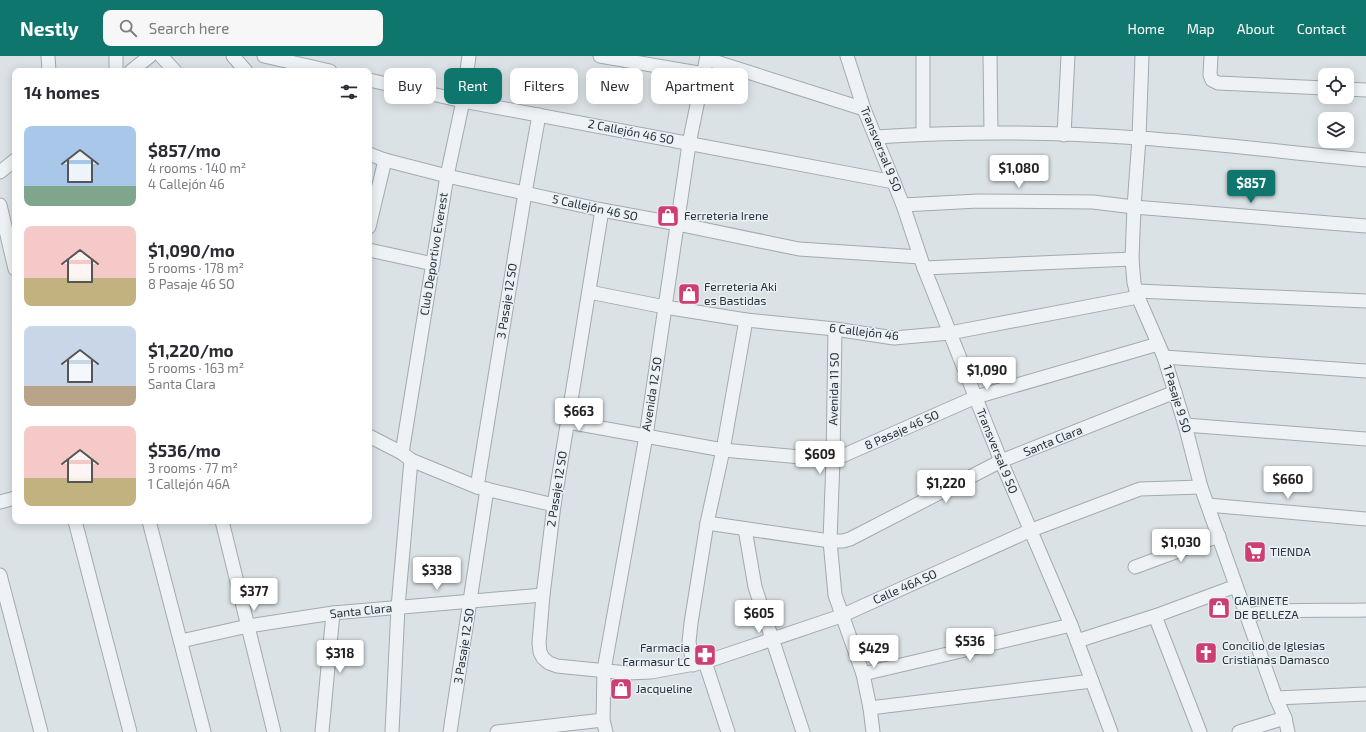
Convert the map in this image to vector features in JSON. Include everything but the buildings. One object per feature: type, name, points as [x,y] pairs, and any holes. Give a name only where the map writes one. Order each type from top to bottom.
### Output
[{"type":"street","points":[[48,56],[49,68]]},
{"type":"street","points":[[116,56],[116,68]]},
{"type":"street","points":[[135,68],[150,56]]},
{"type":"street","points":[[161,56],[172,68]]},
{"type":"street","points":[[233,56],[243,68]]},
{"type":"street","points":[[264,56],[317,68]]},
{"type":"street","name":"Club Deportivo Everest","points":[[467,68],[469,56]]},
{"type":"street","points":[[600,56],[669,68]]},
{"type":"street","name":"Transversal 9 SO","points":[[847,56],[864,109],[903,205],[922,262],[1001,462],[1071,625],[1111,732]]},
{"type":"street","points":[[923,56],[923,134]]},
{"type":"street","points":[[990,56],[991,132]]},
{"type":"street","points":[[1064,135],[1068,56]]},
{"type":"street","name":"1 Pasaje 9 SO","points":[[1142,56],[1132,259],[1134,283],[1164,357],[1185,426],[1201,487],[1276,698],[1285,718],[1288,732]]},
{"type":"street","points":[[1211,56],[1210,75],[1212,80],[1218,83],[1318,88]]},
{"type":"street","points":[[707,58],[864,109]]},
{"type":"street","name":"Avenida 12 SO","points":[[705,68],[707,58]]},
{"type":"street","name":"2 Callejón 46 SO","points":[[372,81],[444,97]]},
{"type":"street","points":[[1354,89],[1366,90]]},
{"type":"street","name":"Club Deportivo Everest","points":[[392,732],[407,456],[433,264],[447,176],[461,104]]},
{"type":"street","name":"2 Callejón 46 SO","points":[[478,104],[894,182]]},
{"type":"street","name":"Avenida 12 SO","points":[[605,726],[604,670],[646,436],[689,144],[698,104]]},
{"type":"street","name":"3 Pasaje 12 SO","points":[[450,732],[471,600],[482,488],[524,193],[539,115]]},
{"type":"street","points":[[876,136],[991,132],[1139,138],[1366,160]]},
{"type":"street","name":"5 Callejón 46 SO","points":[[372,155],[385,160],[447,176],[524,193],[799,249],[922,262],[1132,259]]},
{"type":"street","points":[[372,214],[385,160]]},
{"type":"street","points":[[0,172],[12,162]]},
{"type":"street","points":[[903,205],[978,202],[1092,202],[1134,207],[1366,226]]},
{"type":"street","points":[[0,205],[12,256]]},
{"type":"street","name":"2 Pasaje 12 SO","points":[[602,210],[554,505],[538,643],[543,658],[549,663],[557,666],[604,670]]},
{"type":"street","points":[[372,251],[433,264]]},
{"type":"street","name":"6 Callejón 46","points":[[589,292],[665,307],[746,320],[835,329],[894,338],[950,333],[1138,294]]},
{"type":"street","points":[[1138,294],[1366,301]]},
{"type":"street","points":[[728,732],[689,642],[707,523],[723,450],[746,320]]},
{"type":"street","name":"Avenida 11 SO","points":[[835,329],[830,541],[835,595],[862,674],[870,708],[873,732]]},
{"type":"street","name":"8 Pasaje 46 SO","points":[[568,422],[723,450],[833,460],[976,397],[1158,344]]},
{"type":"street","points":[[1164,357],[1366,371]]},
{"type":"street","name":"Santa Clara","points":[[707,523],[830,541],[843,541],[850,539],[1001,462],[1175,392]]},
{"type":"street","points":[[1185,426],[1366,439]]},
{"type":"street","points":[[372,438],[407,456],[482,488],[554,505]]},
{"type":"street","name":"Calle 46A SO","points":[[604,670],[627,673],[651,672],[699,664],[774,640],[841,616],[1029,530],[1140,489],[1201,487]]},
{"type":"street","points":[[0,502],[12,499]]},
{"type":"street","points":[[1208,505],[1366,519]]},
{"type":"street","points":[[76,524],[130,732]]},
{"type":"street","points":[[150,524],[204,732]]},
{"type":"street","points":[[223,524],[274,732]]},
{"type":"street","points":[[746,529],[755,587],[804,732]]},
{"type":"street","points":[[1135,567],[1219,536]]},
{"type":"street","points":[[0,575],[41,732]]},
{"type":"street","points":[[1077,641],[1155,616],[1236,586]]},
{"type":"street","name":"Santa Clara","points":[[181,641],[248,626],[332,613],[543,595]]},
{"type":"street","points":[[1246,615],[1262,612],[1366,610]]},
{"type":"street","points":[[322,732],[332,613]]},
{"type":"street","points":[[1155,616],[1200,732]]},
{"type":"street","points":[[862,674],[1071,625]]},
{"type":"street","points":[[870,708],[1092,681]]},
{"type":"street","points":[[1276,698],[1366,694]]},
{"type":"street","points":[[1239,732],[1285,718]]},
{"type":"street","points":[[497,732],[605,726]]},
{"type":"place","name":"Ferreteria Irene","points":[[668,216]]},
{"type":"place","name":"Ferreteria Aki es Bastidas","points":[[689,294]]},
{"type":"place","name":"TIENDA","points":[[1255,552]]},
{"type":"place","name":"GABINETE DE BELLEZA","points":[[1219,608]]},
{"type":"place","name":"Concilio de Iglesias Cristianas Damasco","points":[[1206,653]]},
{"type":"place","name":"Farmacia Farmasur LC","points":[[705,655]]},
{"type":"place","name":"Jacqueline","points":[[621,689]]}]
